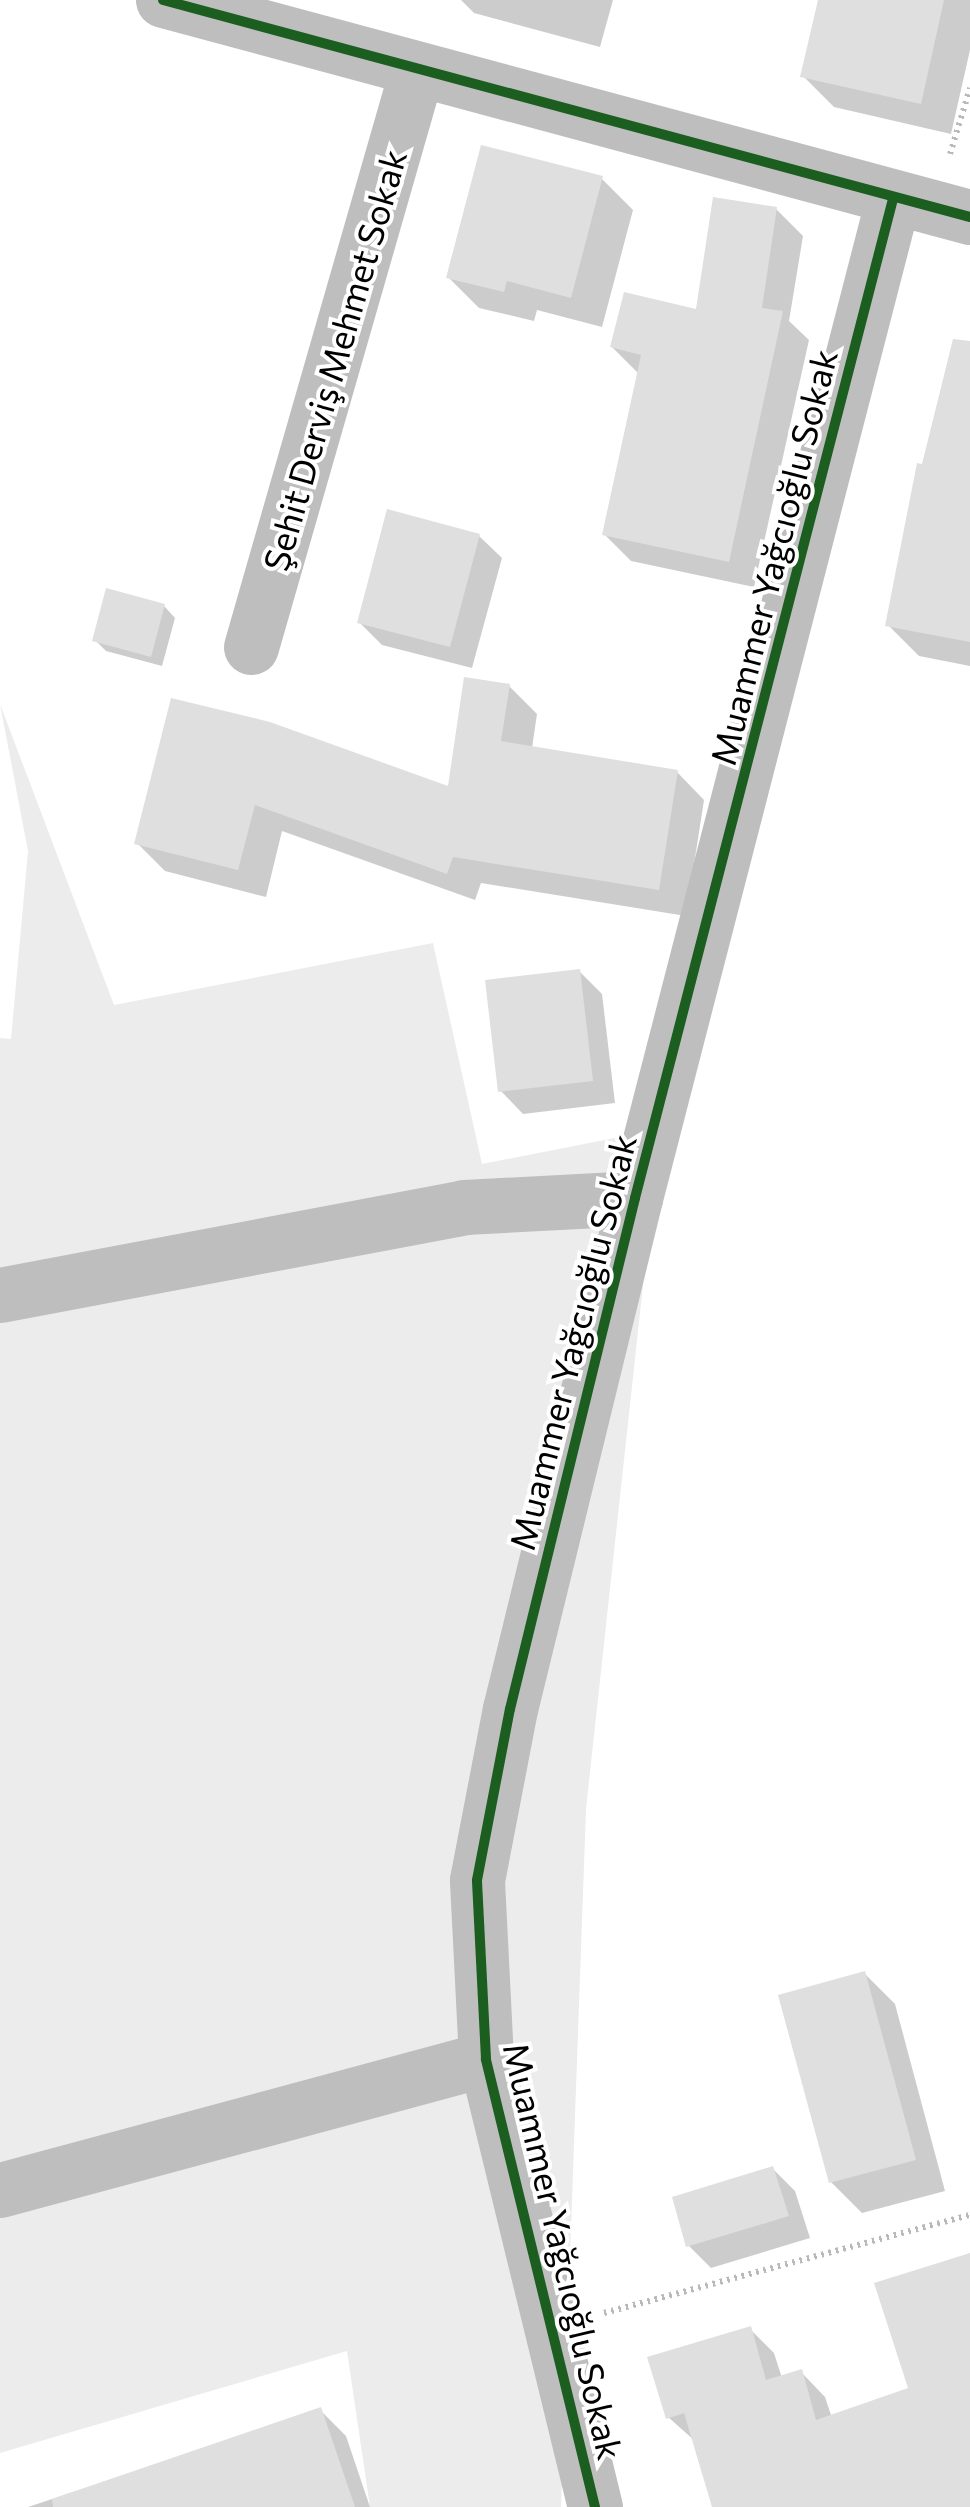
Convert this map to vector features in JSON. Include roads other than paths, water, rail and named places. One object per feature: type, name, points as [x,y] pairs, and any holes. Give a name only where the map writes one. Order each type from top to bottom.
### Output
[{"type":"street","points":[[163,0],[416,73],[970,217]]},
{"type":"street","name":"Şehit Derviş Mehmet Sokak","points":[[251,647],[416,73]]},
{"type":"street","name":"Muammer Yağcıoğlu Sokak","points":[[595,2507],[486,2059],[476,1880],[510,1709],[635,1198],[893,199]]},
{"type":"street","points":[[0,1294],[464,1207],[635,1198]]},
{"type":"street","points":[[0,2190],[486,2059]]}]
